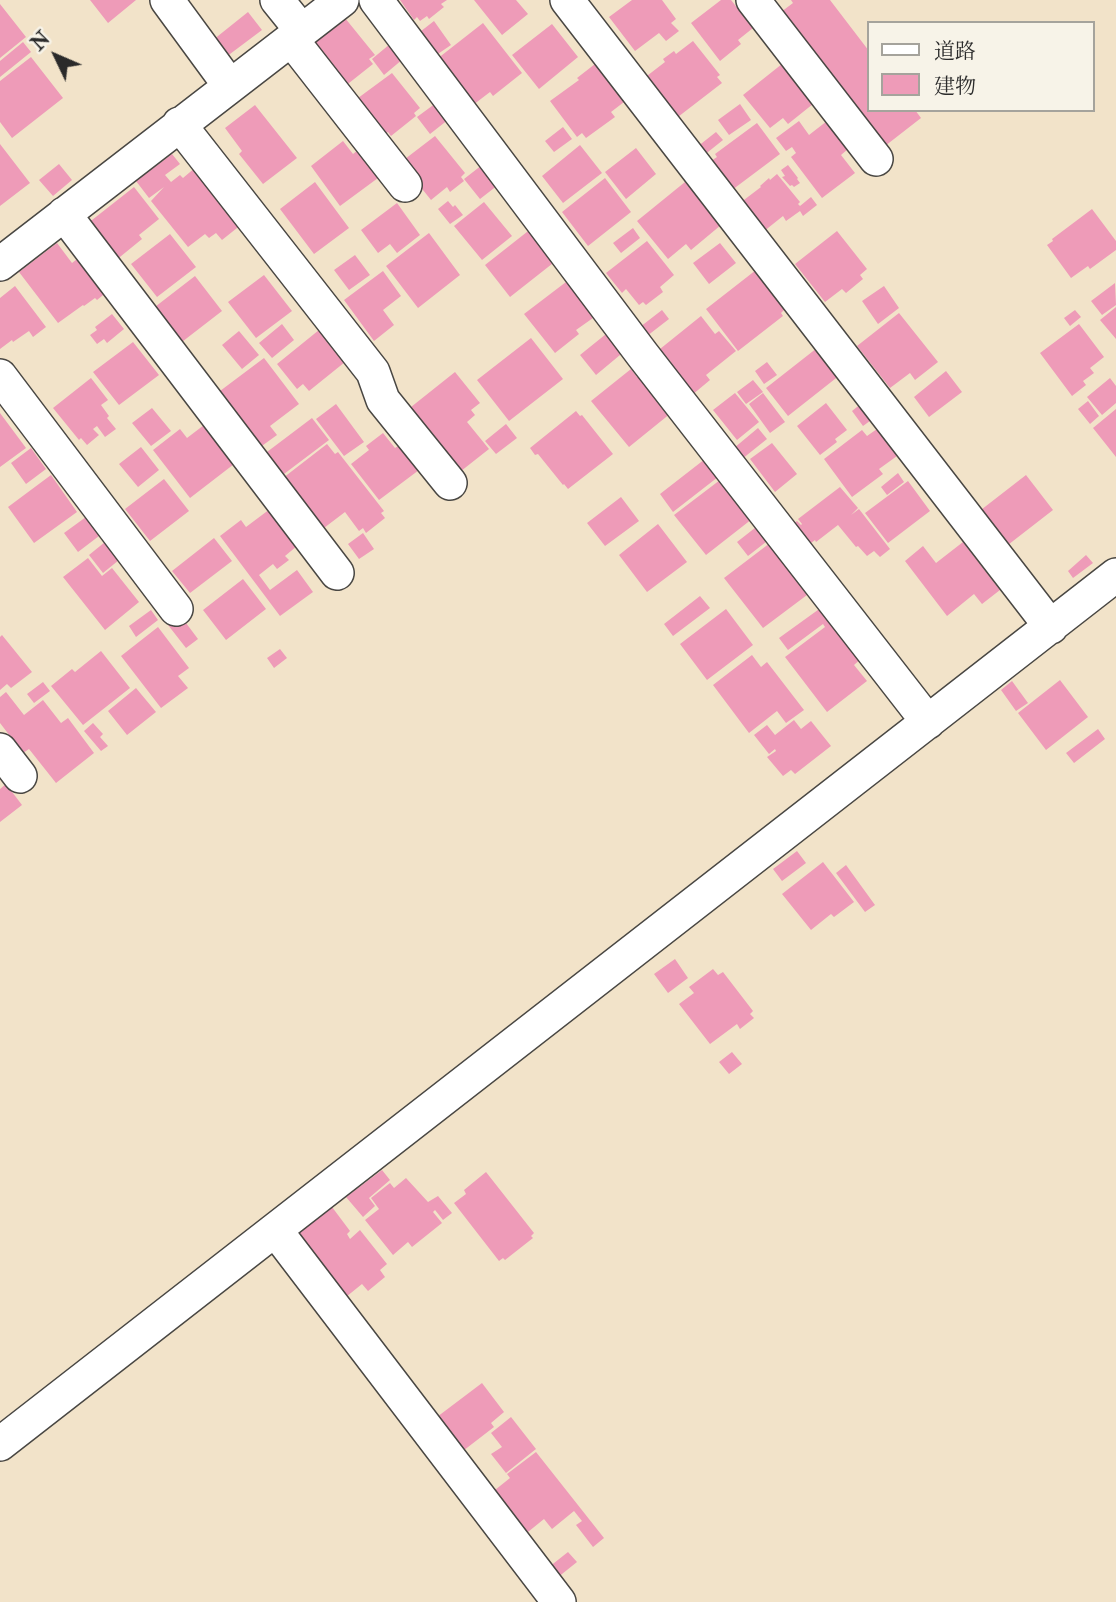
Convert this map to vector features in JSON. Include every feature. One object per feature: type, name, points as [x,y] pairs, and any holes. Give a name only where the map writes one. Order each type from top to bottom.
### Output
[{"type":"street","points":[[167,0],[230,86]]},
{"type":"street","points":[[278,0],[296,35],[405,185]]},
{"type":"street","points":[[0,263],[342,0]]},
{"type":"street","points":[[376,0],[642,354],[929,722]]},
{"type":"street","points":[[567,0],[1051,627]]},
{"type":"street","points":[[753,0],[876,159]]},
{"type":"street","points":[[180,124],[373,372],[383,400],[450,483]]},
{"type":"street","points":[[64,214],[338,573]]},
{"type":"street","points":[[0,376],[176,609]]},
{"type":"street","points":[[0,1444],[1116,575]]},
{"type":"street","points":[[0,750],[20,776]]},
{"type":"street","points":[[276,1231],[559,1602]]},
{"type":"building","points":[[90,0],[136,0],[108,23]]},
{"type":"building","points":[[400,0],[447,0],[441,4],[444,7],[429,19],[427,16],[420,21],[417,17],[414,20]]},
{"type":"building","points":[[474,0],[516,0],[528,14],[502,35]]},
{"type":"building","points":[[632,0],[662,0],[676,19],[671,23],[679,31],[666,41],[659,33],[635,51],[609,17]]},
{"type":"building","points":[[721,0],[731,0],[753,28],[738,40],[741,44],[720,61],[691,23]]},
{"type":"building","points":[[791,0],[830,0],[867,48],[867,112],[916,112],[921,118],[885,146],[781,12],[793,3]]},
{"type":"building","points":[[0,4],[26,37],[0,58]]},
{"type":"building","points":[[248,12],[262,30],[226,57],[213,40]]},
{"type":"building","points":[[345,18],[375,55],[369,59],[373,64],[344,87],[310,46]]},
{"type":"building","points":[[434,21],[451,45],[432,58],[416,35]]},
{"type":"building","points":[[483,23],[522,73],[493,96],[490,92],[473,105],[437,59]]},
{"type":"building","points":[[552,24],[578,57],[539,89],[512,55]]},
{"type":"building","points":[[693,41],[720,75],[717,77],[722,83],[674,120],[643,79],[665,62],[663,59],[674,51],[676,54]]},
{"type":"building","points":[[23,42],[31,52],[0,77],[0,61]]},
{"type":"building","points":[[390,44],[403,59],[384,75],[372,59]]},
{"type":"building","points":[[31,57],[63,98],[12,138],[0,122],[0,81]]},
{"type":"building","points":[[787,60],[818,100],[788,124],[783,118],[770,128],[743,95]]},
{"type":"building","points":[[595,64],[624,102],[611,112],[615,117],[586,138],[582,133],[577,137],[550,101],[579,80],[577,78]]},
{"type":"building","points":[[392,73],[420,108],[414,113],[416,116],[391,136],[388,132],[381,137],[354,101]]},
{"type":"building","points":[[436,103],[449,119],[430,134],[417,117]]},
{"type":"building","points":[[740,104],[751,120],[729,135],[718,120]]},
{"type":"building","points":[[255,105],[297,158],[263,184],[239,154],[242,151],[225,128]]},
{"type":"building","points":[[799,121],[809,135],[827,121],[848,149],[841,155],[855,173],[822,198],[791,157],[796,153],[792,147],[786,151],[776,138]]},
{"type":"building","points":[[757,123],[780,154],[732,190],[711,161],[717,157],[715,154]]},
{"type":"building","points":[[563,127],[572,139],[554,152],[545,141]]},
{"type":"building","points":[[716,132],[723,140],[703,156],[697,147]]},
{"type":"building","points":[[435,136],[465,173],[461,177],[464,181],[450,192],[447,187],[431,200],[415,180],[405,159]]},
{"type":"building","points":[[343,141],[353,154],[358,150],[378,178],[340,206],[311,166]]},
{"type":"building","points":[[0,144],[30,183],[0,206]]},
{"type":"building","points":[[580,145],[602,173],[563,203],[542,176]]},
{"type":"building","points":[[636,148],[656,174],[626,199],[605,172]]},
{"type":"building","points":[[172,154],[180,164],[165,175],[171,182],[180,175],[183,178],[196,167],[242,224],[222,240],[216,233],[209,238],[205,234],[188,247],[151,201],[164,187],[149,198],[136,181]]},
{"type":"building","points":[[59,164],[72,180],[53,196],[39,180]]},
{"type":"building","points":[[482,165],[498,185],[480,199],[464,179]]},
{"type":"building","points":[[788,165],[800,183],[794,187],[782,177],[785,176],[781,170]]},
{"type":"building","points":[[777,174],[800,202],[800,206],[811,197],[817,205],[803,216],[800,211],[786,221],[783,216],[763,232],[740,203]]},
{"type":"building","points":[[605,178],[631,212],[588,246],[562,212]]},
{"type":"building","points":[[315,182],[349,228],[314,254],[280,209]]},
{"type":"building","points":[[685,182],[721,225],[691,250],[686,244],[668,259],[637,221]]},
{"type":"building","points":[[134,187],[159,219],[139,235],[142,239],[115,261],[87,224]]},
{"type":"building","points":[[448,201],[463,215],[450,224],[438,209]]},
{"type":"building","points":[[484,202],[512,236],[482,260],[454,226]]},
{"type":"building","points":[[397,203],[420,235],[397,253],[390,244],[378,253],[361,230]]},
{"type":"building","points":[[1092,209],[1116,241],[1116,250],[1090,269],[1088,266],[1071,278],[1047,245]]},
{"type":"building","points":[[532,228],[557,260],[510,297],[485,265]]},
{"type":"building","points":[[633,228],[640,238],[621,253],[613,243]]},
{"type":"building","points":[[837,231],[867,269],[860,275],[863,279],[846,293],[842,289],[825,302],[795,264]]},
{"type":"building","points":[[429,233],[460,275],[418,308],[386,266]]},
{"type":"building","points":[[170,234],[196,267],[157,297],[131,264]]},
{"type":"building","points":[[647,241],[674,275],[660,287],[663,292],[646,305],[643,302],[639,305],[626,289],[622,293],[606,273]]},
{"type":"building","points":[[57,243],[72,263],[81,256],[108,291],[58,323],[19,272]]},
{"type":"building","points":[[720,243],[736,263],[709,284],[693,263]]},
{"type":"building","points":[[355,255],[370,275],[349,290],[334,270]]},
{"type":"building","points":[[756,270],[785,309],[781,313],[783,316],[738,351],[706,309]]},
{"type":"building","points":[[383,271],[401,296],[383,310],[394,325],[374,341],[344,300]]},
{"type":"building","points":[[264,275],[292,311],[256,338],[228,302]]},
{"type":"building","points":[[195,276],[222,311],[178,345],[151,310]]},
{"type":"building","points":[[573,280],[589,300],[583,304],[593,318],[576,330],[579,334],[555,353],[524,314],[566,282],[568,284]]},
{"type":"building","points":[[1115,283],[1116,305],[1102,315],[1091,301]]},
{"type":"building","points":[[15,286],[46,327],[33,337],[29,331],[0,349],[0,298]]},
{"type":"building","points":[[884,286],[899,308],[878,324],[862,301]]},
{"type":"building","points":[[1116,307],[1116,339],[1100,320]]},
{"type":"building","points":[[662,310],[669,319],[647,336],[640,327]]},
{"type":"building","points":[[1075,310],[1081,317],[1070,326],[1064,318]]},
{"type":"building","points":[[899,313],[938,362],[915,380],[910,373],[890,388],[857,346]]},
{"type":"building","points":[[112,314],[124,329],[107,343],[104,339],[97,344],[90,335],[97,330],[95,327]]},
{"type":"building","points":[[701,316],[715,334],[719,331],[736,351],[706,375],[710,380],[692,395],[668,365],[671,362],[660,349]]},
{"type":"building","points":[[282,324],[294,340],[272,358],[259,343]]},
{"type":"building","points":[[1079,324],[1104,357],[1090,368],[1094,373],[1083,381],[1086,385],[1072,396],[1040,353]]},
{"type":"building","points":[[319,330],[345,362],[309,391],[303,384],[297,389],[277,364]]},
{"type":"building","points":[[611,330],[626,350],[596,375],[580,355]]},
{"type":"building","points":[[239,331],[259,355],[242,369],[222,345]]},
{"type":"building","points":[[531,338],[563,379],[509,421],[477,380]]},
{"type":"building","points":[[133,342],[159,375],[119,405],[93,372]]},
{"type":"building","points":[[817,348],[840,375],[788,416],[766,388]]},
{"type":"building","points":[[264,358],[299,404],[270,426],[277,435],[259,448],[216,394]]},
{"type":"building","points":[[767,362],[777,375],[764,384],[755,371]]},
{"type":"building","points":[[631,369],[637,377],[641,375],[671,413],[629,447],[591,401]]},
{"type":"building","points":[[946,371],[962,392],[929,417],[914,397]]},
{"type":"building","points":[[455,372],[480,403],[471,410],[475,415],[467,422],[489,449],[456,475],[406,411]]},
{"type":"building","points":[[91,378],[108,400],[101,405],[116,429],[105,437],[97,426],[93,429],[99,435],[87,445],[81,438],[79,440],[53,408]]},
{"type":"building","points":[[1110,378],[1116,386],[1116,403],[1102,415],[1087,397]]},
{"type":"building","points":[[753,380],[763,392],[746,404],[737,392]]},
{"type":"building","points":[[735,393],[759,422],[737,440],[713,410]]},
{"type":"building","points":[[763,393],[785,422],[770,433],[749,404]]},
{"type":"building","points":[[1088,401],[1099,416],[1090,424],[1078,409]]},
{"type":"building","points":[[826,403],[847,430],[820,455],[797,426]]},
{"type":"building","points":[[862,403],[874,418],[863,426],[852,411]]},
{"type":"building","points":[[336,404],[364,442],[344,456],[316,419]]},
{"type":"building","points":[[152,408],[171,431],[151,446],[132,423]]},
{"type":"building","points":[[1116,409],[1116,457],[1093,428]]},
{"type":"building","points":[[576,411],[613,454],[568,489],[530,448]]},
{"type":"building","points":[[0,413],[26,448],[0,467]]},
{"type":"building","points":[[312,418],[329,440],[280,477],[263,455]]},
{"type":"building","points":[[208,422],[238,461],[190,498],[153,450],[180,429],[187,438]]},
{"type":"building","points":[[506,424],[517,438],[496,454],[485,441]]},
{"type":"building","points":[[758,428],[767,439],[742,459],[734,448]]},
{"type":"building","points":[[877,429],[897,456],[879,469],[883,474],[852,497],[824,459],[862,430],[867,436]]},
{"type":"building","points":[[383,433],[395,448],[400,445],[419,470],[379,500],[351,464],[369,450],[366,446]]},
{"type":"building","points":[[772,443],[797,474],[775,492],[750,459]]},
{"type":"building","points":[[327,444],[335,454],[338,452],[384,511],[381,513],[385,518],[366,533],[363,528],[359,531],[345,512],[320,531],[283,478]]},
{"type":"building","points":[[141,447],[159,470],[138,487],[119,464]]},
{"type":"building","points":[[31,448],[46,469],[26,484],[11,463]]},
{"type":"building","points":[[705,459],[718,477],[673,512],[660,494]]},
{"type":"building","points":[[898,473],[904,482],[887,495],[881,487]]},
{"type":"building","points":[[51,475],[77,512],[34,543],[8,507]]},
{"type":"building","points":[[1026,475],[1053,510],[1004,548],[977,513]]},
{"type":"building","points":[[164,479],[189,511],[150,541],[125,509]]},
{"type":"building","points":[[720,480],[752,519],[706,555],[674,515]]},
{"type":"building","points":[[908,481],[930,511],[888,543],[865,513]]},
{"type":"building","points":[[840,487],[858,508],[851,515],[859,509],[890,549],[880,557],[874,551],[867,556],[838,525],[807,546],[793,524],[797,521],[801,525],[798,519]]},
{"type":"building","points":[[621,497],[639,521],[605,546],[587,523]]},
{"type":"building","points":[[270,509],[297,546],[285,556],[289,560],[277,569],[273,564],[259,575],[270,590],[297,570],[313,592],[280,616],[220,536],[241,520],[246,527]]},
{"type":"building","points":[[86,517],[99,536],[78,552],[64,533]]},
{"type":"building","points":[[658,524],[687,562],[647,592],[619,555]]},
{"type":"building","points":[[760,524],[771,538],[748,556],[737,542]]},
{"type":"building","points":[[363,533],[374,549],[359,559],[348,544]]},
{"type":"building","points":[[214,538],[232,561],[190,593],[172,571]]},
{"type":"building","points":[[105,542],[119,560],[103,573],[89,555]]},
{"type":"building","points":[[963,542],[1000,590],[982,604],[974,594],[947,616],[905,561],[923,546],[936,563]]},
{"type":"building","points":[[770,543],[811,592],[763,628],[724,578]]},
{"type":"building","points":[[1086,555],[1093,563],[1073,578],[1068,571]]},
{"type":"building","points":[[88,558],[102,576],[112,568],[139,602],[105,630],[63,577]]},
{"type":"building","points":[[243,579],[266,609],[226,640],[203,610]]},
{"type":"building","points":[[700,596],[710,608],[673,636],[664,624]]},
{"type":"building","points":[[822,607],[862,658],[854,665],[867,681],[827,712],[785,657],[825,627],[823,624],[788,650],[779,638]]},
{"type":"building","points":[[726,609],[753,645],[707,680],[680,644]]},
{"type":"building","points":[[151,610],[158,620],[136,637],[129,626]]},
{"type":"building","points":[[180,615],[198,639],[186,648],[168,625]]},
{"type":"building","points":[[158,627],[189,668],[178,676],[188,688],[161,708],[121,656]]},
{"type":"building","points":[[2,635],[32,672],[11,688],[7,684],[0,690],[0,637]]},
{"type":"building","points":[[280,649],[287,658],[274,668],[267,658]]},
{"type":"building","points":[[101,651],[130,688],[83,725],[51,686],[72,669],[75,672]]},
{"type":"building","points":[[752,655],[761,667],[767,662],[804,710],[786,723],[777,711],[749,733],[713,685]]},
{"type":"building","points":[[1060,680],[1088,717],[1046,750],[1018,713]]},
{"type":"building","points":[[1012,681],[1028,703],[1016,711],[1001,690]]},
{"type":"building","points":[[43,682],[50,691],[34,703],[27,694]]},
{"type":"building","points":[[136,688],[156,712],[127,735],[108,711]]},
{"type":"building","points":[[6,692],[24,715],[43,700],[61,723],[68,718],[94,753],[56,783],[29,749],[23,753],[0,723],[0,697]]},
{"type":"building","points":[[794,720],[801,729],[811,721],[831,746],[795,774],[791,770],[783,776],[767,757],[776,751],[775,749],[769,754],[754,735],[767,725],[775,735]]},
{"type":"building","points":[[93,723],[103,734],[100,737],[108,746],[101,751],[84,731]]},
{"type":"building","points":[[1098,729],[1105,739],[1074,763],[1066,753]]},
{"type":"building","points":[[6,784],[22,805],[0,822],[0,789]]},
{"type":"building","points":[[797,851],[806,863],[782,881],[773,869]]},
{"type":"building","points":[[823,862],[854,902],[834,917],[831,914],[811,930],[782,894]]},
{"type":"building","points":[[846,865],[875,905],[865,912],[836,873]]},
{"type":"building","points":[[675,959],[688,978],[668,993],[654,974]]},
{"type":"building","points":[[713,969],[718,975],[723,972],[753,1011],[750,1014],[754,1018],[740,1029],[737,1024],[710,1044],[679,1004],[694,993],[689,987]]},
{"type":"building","points":[[732,1052],[742,1064],[729,1074],[719,1062]]},
{"type":"building","points":[[382,1170],[390,1180],[369,1198],[375,1206],[363,1217],[346,1197]]},
{"type":"building","points":[[486,1172],[534,1233],[531,1236],[533,1238],[505,1260],[503,1258],[499,1261],[454,1203],[466,1194],[464,1190]]},
{"type":"building","points":[[406,1178],[428,1202],[438,1196],[452,1213],[443,1220],[435,1210],[433,1212],[442,1223],[412,1247],[408,1242],[393,1255],[365,1220],[379,1209],[371,1198],[390,1183],[394,1188]]},
{"type":"building","points":[[332,1207],[350,1231],[347,1234],[350,1239],[360,1230],[387,1264],[380,1270],[385,1277],[368,1291],[362,1284],[341,1301],[291,1239]]},
{"type":"building","points":[[482,1383],[504,1412],[491,1423],[494,1427],[459,1454],[433,1420]]},
{"type":"building","points":[[511,1417],[536,1449],[506,1473],[491,1454],[502,1447],[491,1433]]},
{"type":"building","points":[[536,1452],[604,1538],[593,1547],[576,1525],[582,1521],[574,1511],[552,1529],[544,1519],[523,1536],[490,1494],[510,1478],[507,1474]]},
{"type":"building","points":[[568,1552],[577,1562],[557,1578],[549,1567]]}]
